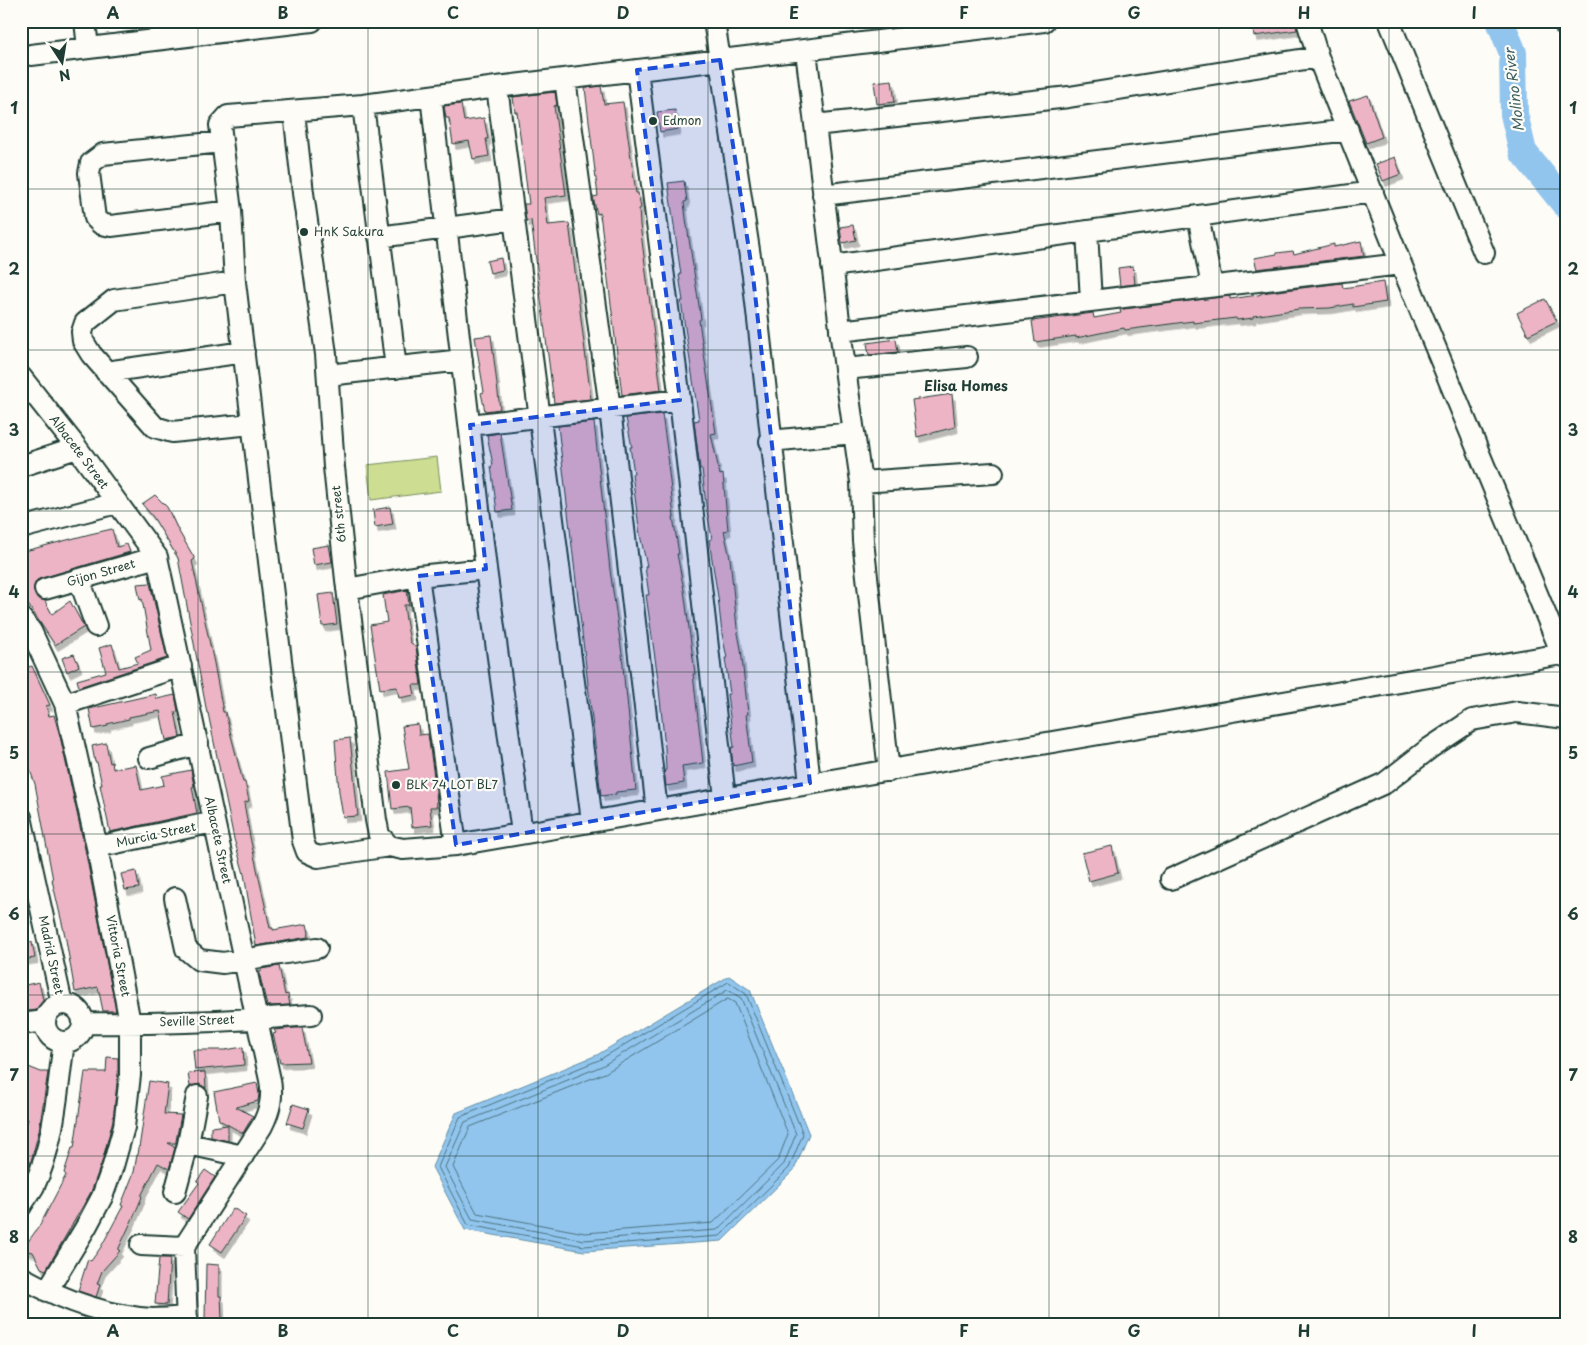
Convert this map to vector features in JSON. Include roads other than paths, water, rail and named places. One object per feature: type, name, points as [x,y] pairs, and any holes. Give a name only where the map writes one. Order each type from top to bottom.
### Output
[{"type":"street","points":[[85,21],[88,48]]},
{"type":"street","points":[[31,55],[312,21]]},
{"type":"street","points":[[714,21],[753,276],[770,441],[810,783]]},
{"type":"street","points":[[1044,21],[363,105],[228,116],[220,125],[231,212],[236,282],[252,424],[303,841],[307,852],[318,857],[389,846],[403,849],[456,845],[810,783],[1195,720],[1564,656],[1401,264],[1318,57],[1307,21]]},
{"type":"street","points":[[1389,21],[1484,253]]},
{"type":"street","points":[[1563,21],[1566,27]]},
{"type":"street","points":[[806,51],[840,331],[861,482],[863,541],[888,771]]},
{"type":"street","points":[[815,125],[1069,97],[1318,57]]},
{"type":"street","points":[[637,70],[680,400],[725,798]]},
{"type":"street","points":[[565,79],[610,409],[657,810]]},
{"type":"street","points":[[497,87],[592,821]]},
{"type":"street","points":[[431,96],[486,569],[522,833]]},
{"type":"street","points":[[363,105],[396,368]]},
{"type":"street","name":"6th street","points":[[294,112],[303,193],[326,354],[334,467],[347,589],[376,820],[379,835],[389,846]]},
{"type":"street","points":[[823,195],[1348,130]]},
{"type":"street","points":[[222,142],[103,154],[91,163],[89,174],[95,218],[101,224],[111,226],[231,212]]},
{"type":"street","points":[[832,266],[1373,192]]},
{"type":"street","points":[[1198,216],[1212,286]]},
{"type":"street","points":[[379,237],[514,219]]},
{"type":"street","points":[[1086,231],[1091,301]]},
{"type":"street","points":[[840,331],[1401,264]]},
{"type":"street","points":[[236,282],[114,300],[85,323],[82,332],[83,341],[106,372],[155,427],[172,432],[252,424]]},
{"type":"street","points":[[106,372],[244,352]]},
{"type":"street","points":[[845,369],[968,357]]},
{"type":"street","points":[[328,375],[462,360]]},
{"type":"street","name":"Albacete Street","points":[[21,377],[77,448],[157,558],[270,1080],[271,1104],[262,1126],[184,1247]]},
{"type":"street","points":[[470,425],[680,400]]},
{"type":"street","points":[[770,441],[854,433]]},
{"type":"street","points":[[21,466],[77,448]]},
{"type":"street","points":[[861,482],[993,473]]},
{"type":"street","points":[[21,528],[117,503]]},
{"type":"street","name":"Gijon Street","points":[[45,589],[157,558]]},
{"type":"street","points":[[347,589],[418,576],[486,569]]},
{"type":"street","points":[[418,576],[456,845]]},
{"type":"street","points":[[79,579],[96,626]]},
{"type":"street","name":"Vittoria Street","points":[[21,618],[31,631],[65,704],[97,847],[130,1023],[130,1075],[124,1127],[114,1166],[102,1197],[86,1227],[46,1291]]},
{"type":"street","points":[[65,704],[181,666]]},
{"type":"street","points":[[1171,879],[1385,783],[1430,748],[1472,720],[1517,712],[1566,718]]},
{"type":"street","points":[[149,758],[198,744]]},
{"type":"street","name":"Madrid Street","points":[[21,818],[62,1004]]},
{"type":"street","name":"Murcia Street","points":[[97,847],[214,822]]},
{"type":"street","points":[[175,898],[186,949],[200,960],[223,963],[317,948]]},
{"type":"street","points":[[62,1004],[70,1004],[77,1008],[82,1015],[83,1023],[82,1030],[78,1036],[64,1042],[50,1035],[46,1029],[45,1022],[51,1010],[62,1004]]},
{"type":"street","name":"Seville Street","points":[[83,1023],[256,1019],[311,1015]]},
{"type":"street","points":[[21,1024],[45,1022]]},
{"type":"street","points":[[21,1206],[34,1186],[45,1156],[52,1128],[64,1042]]},
{"type":"street","points":[[175,1192],[188,1144],[197,1096]]},
{"type":"street","points":[[188,1144],[243,1156]]},
{"type":"street","points":[[23,1278],[46,1291],[72,1302],[114,1314],[153,1319],[187,1320],[184,1247],[141,1246]]},
{"type":"water","points":[[729,976],[750,990],[809,1134],[794,1170],[722,1241],[584,1251],[465,1230],[432,1167],[456,1113],[597,1055]]},
{"type":"waterway","name":"Molino River","points":[[1500,21],[1513,53],[1514,114],[1523,152],[1566,205]]},
{"type":"place","name":"Edmon","points":[[653,121]]},
{"type":"place","name":"HnK Sakura","points":[[304,232]]},
{"type":"place","name":"BLK 74 LOT BL7","points":[[396,785]]},
{"type":"district","name":"Elisa Homes","points":[[966,386]]}]
